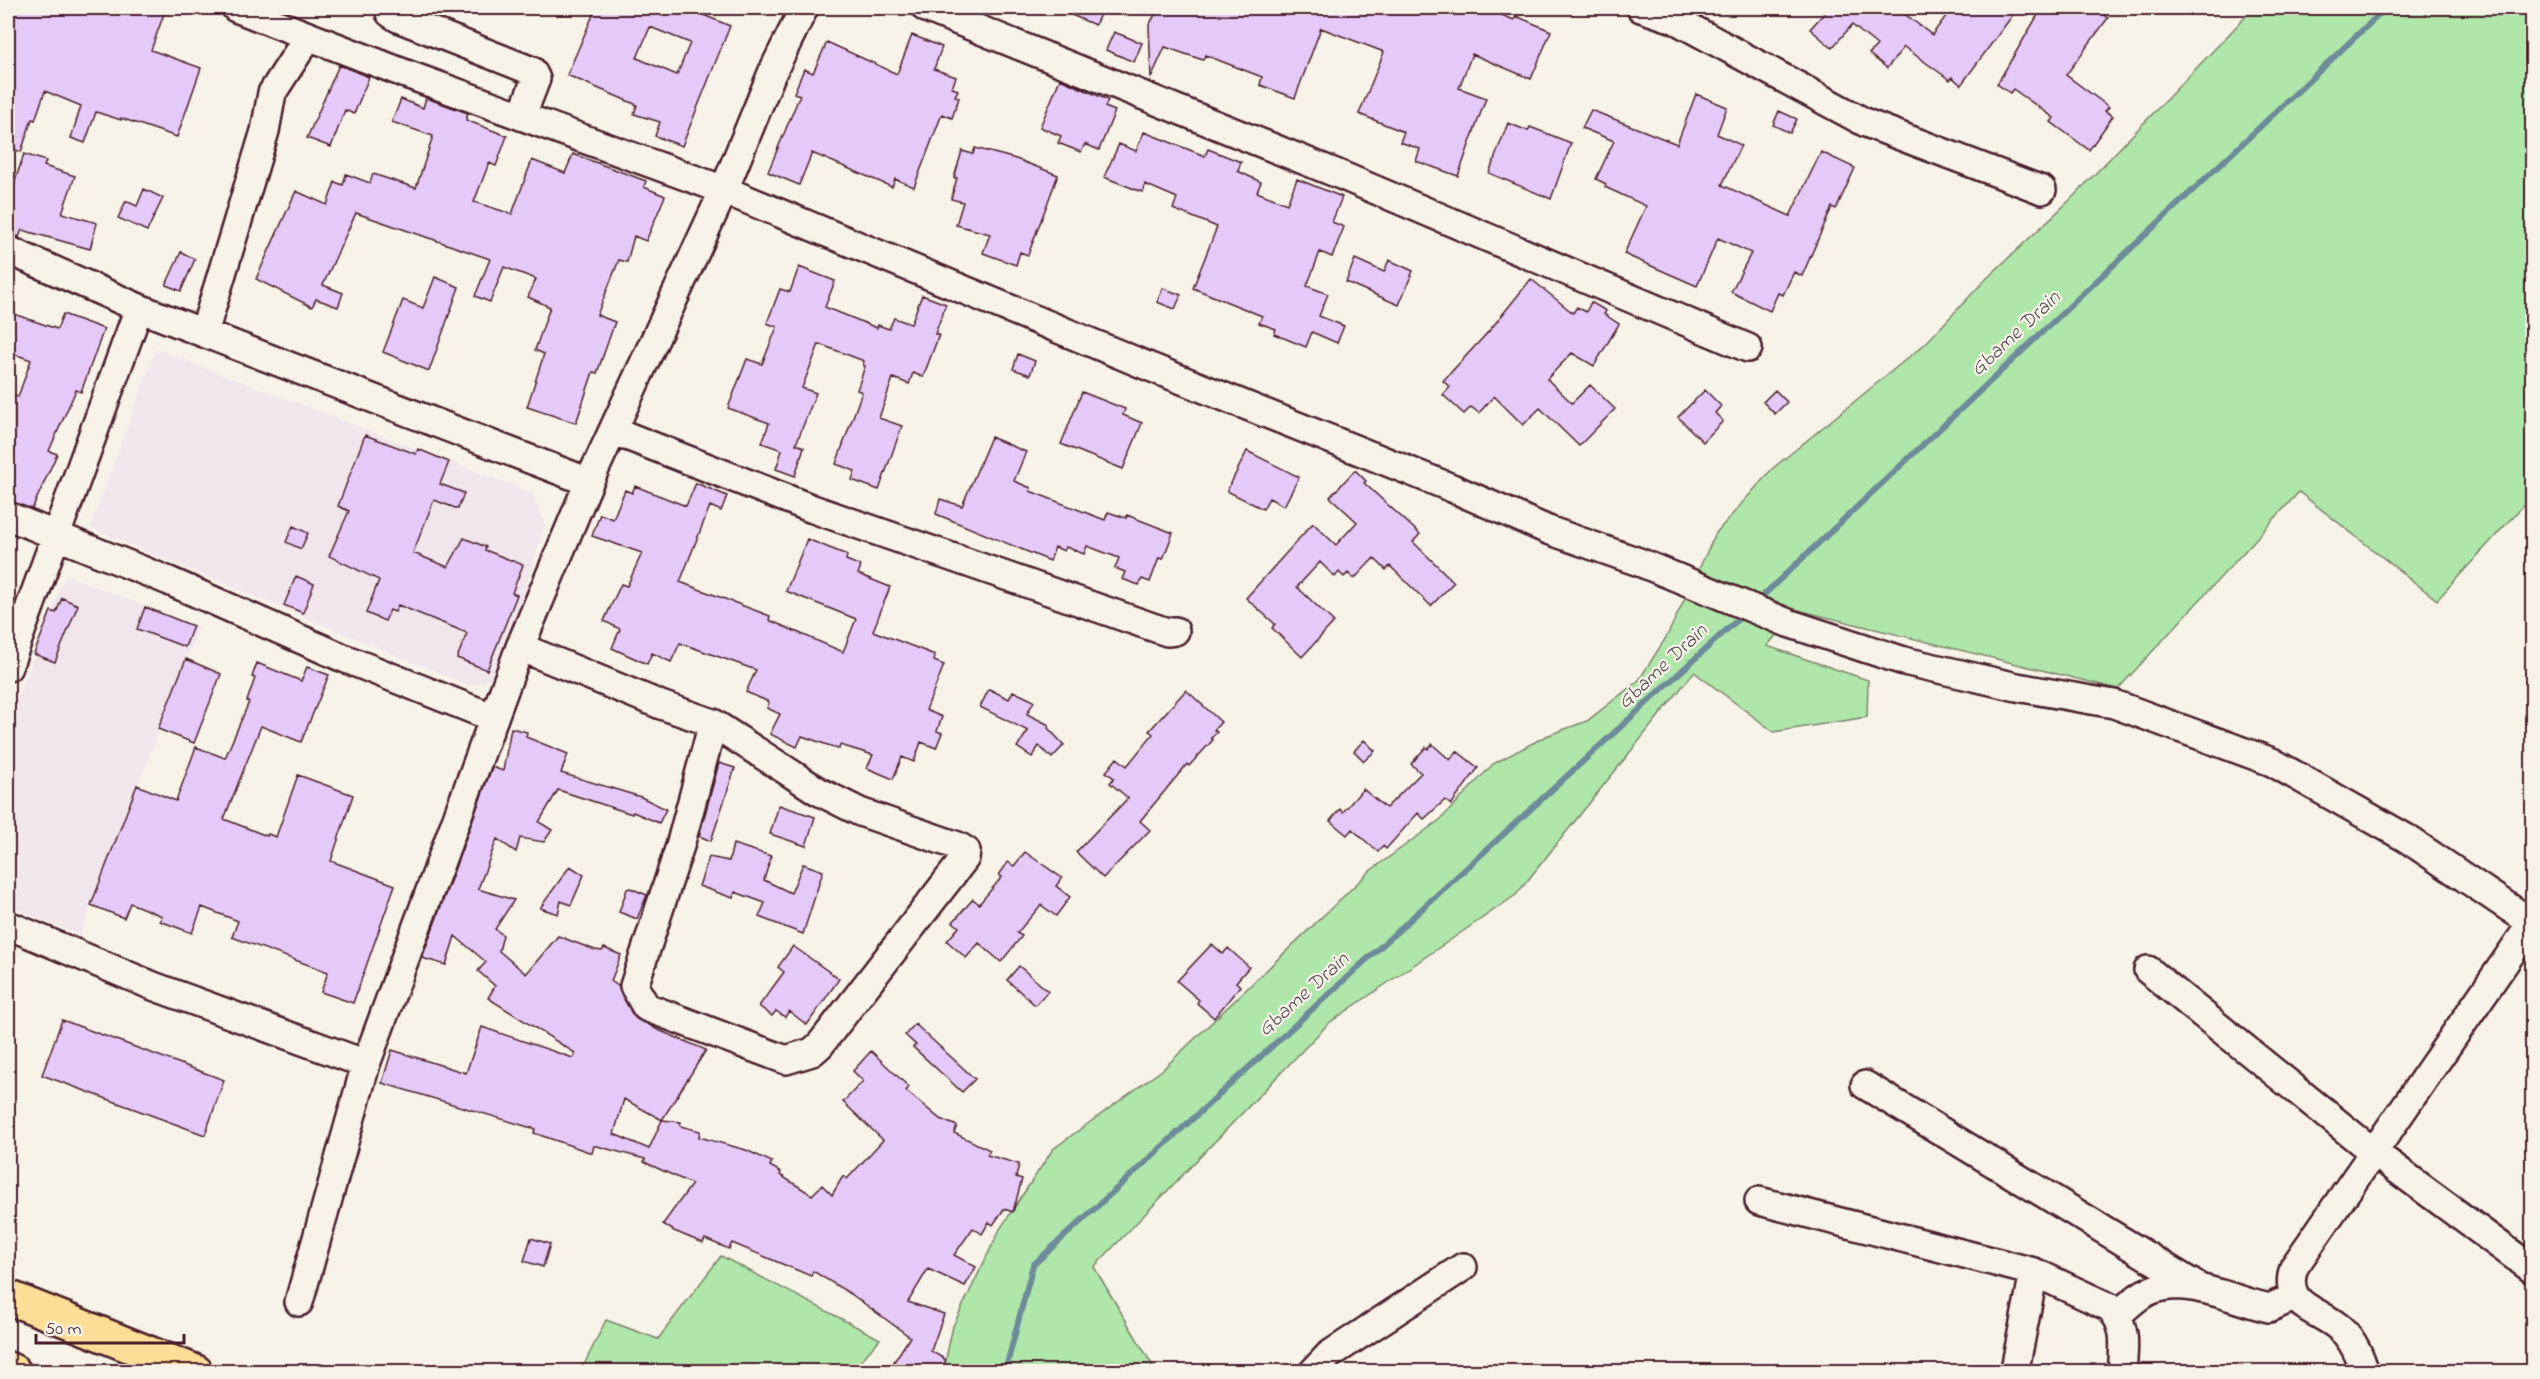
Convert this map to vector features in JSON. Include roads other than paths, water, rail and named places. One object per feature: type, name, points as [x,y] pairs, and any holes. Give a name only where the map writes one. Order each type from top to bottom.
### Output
[{"type":"highway","points":[[8,1297],[196,1371]]},
{"type":"highway","points":[[8,1369],[14,1371]]},
{"type":"street","points":[[236,8],[308,37],[724,190],[1145,365],[1452,488],[1548,530],[1639,562],[1788,623],[1904,661],[2017,687],[2114,704],[2272,762],[2406,838],[2532,923],[2372,1151],[2294,1267],[2289,1282],[2294,1297],[2343,1330],[2359,1355],[2365,1371]]},
{"type":"street","points":[[391,8],[390,14],[398,18],[532,71],[536,79],[522,115]]},
{"type":"street","points":[[299,1302],[366,1064],[520,647],[589,482],[724,190],[772,73],[804,8]]},
{"type":"street","points":[[926,8],[1338,174],[1748,348]]},
{"type":"street","points":[[1641,8],[1674,19],[1866,123],[2042,190]]},
{"type":"street","points":[[204,333],[265,131],[273,93],[308,37]]},
{"type":"street","points":[[8,250],[139,308],[589,482]]},
{"type":"street","points":[[9,660],[139,308]]},
{"type":"street","points":[[614,431],[813,509],[933,552],[1167,632],[1175,632]]},
{"type":"street","points":[[8,516],[169,581],[341,657],[494,718]]},
{"type":"street","points":[[520,647],[661,705],[713,723],[818,791],[860,812],[958,846],[966,851],[965,858],[820,1045],[812,1052],[786,1060],[646,1007],[634,986],[680,846],[713,723]]},
{"type":"street","points":[[8,925],[153,986],[366,1064]]},
{"type":"street","points":[[2148,970],[2372,1151],[2532,1269]]},
{"type":"street","points":[[1865,1085],[2198,1287],[2270,1308],[2294,1297]]},
{"type":"street","points":[[1759,1201],[2034,1272],[2109,1307],[2117,1315],[2124,1330],[2122,1371]]},
{"type":"street","points":[[1312,1371],[1329,1354],[1463,1267]]},
{"type":"street","points":[[2015,1369],[2034,1272]]},
{"type":"street","points":[[2117,1315],[2145,1293],[2163,1287],[2198,1287]]},
{"type":"waterway","name":"Gbame Drain","points":[[1755,603],[2386,8]]},
{"type":"waterway","name":"Gbame Drain","points":[[1005,1372],[1033,1265],[1746,612]]}]
